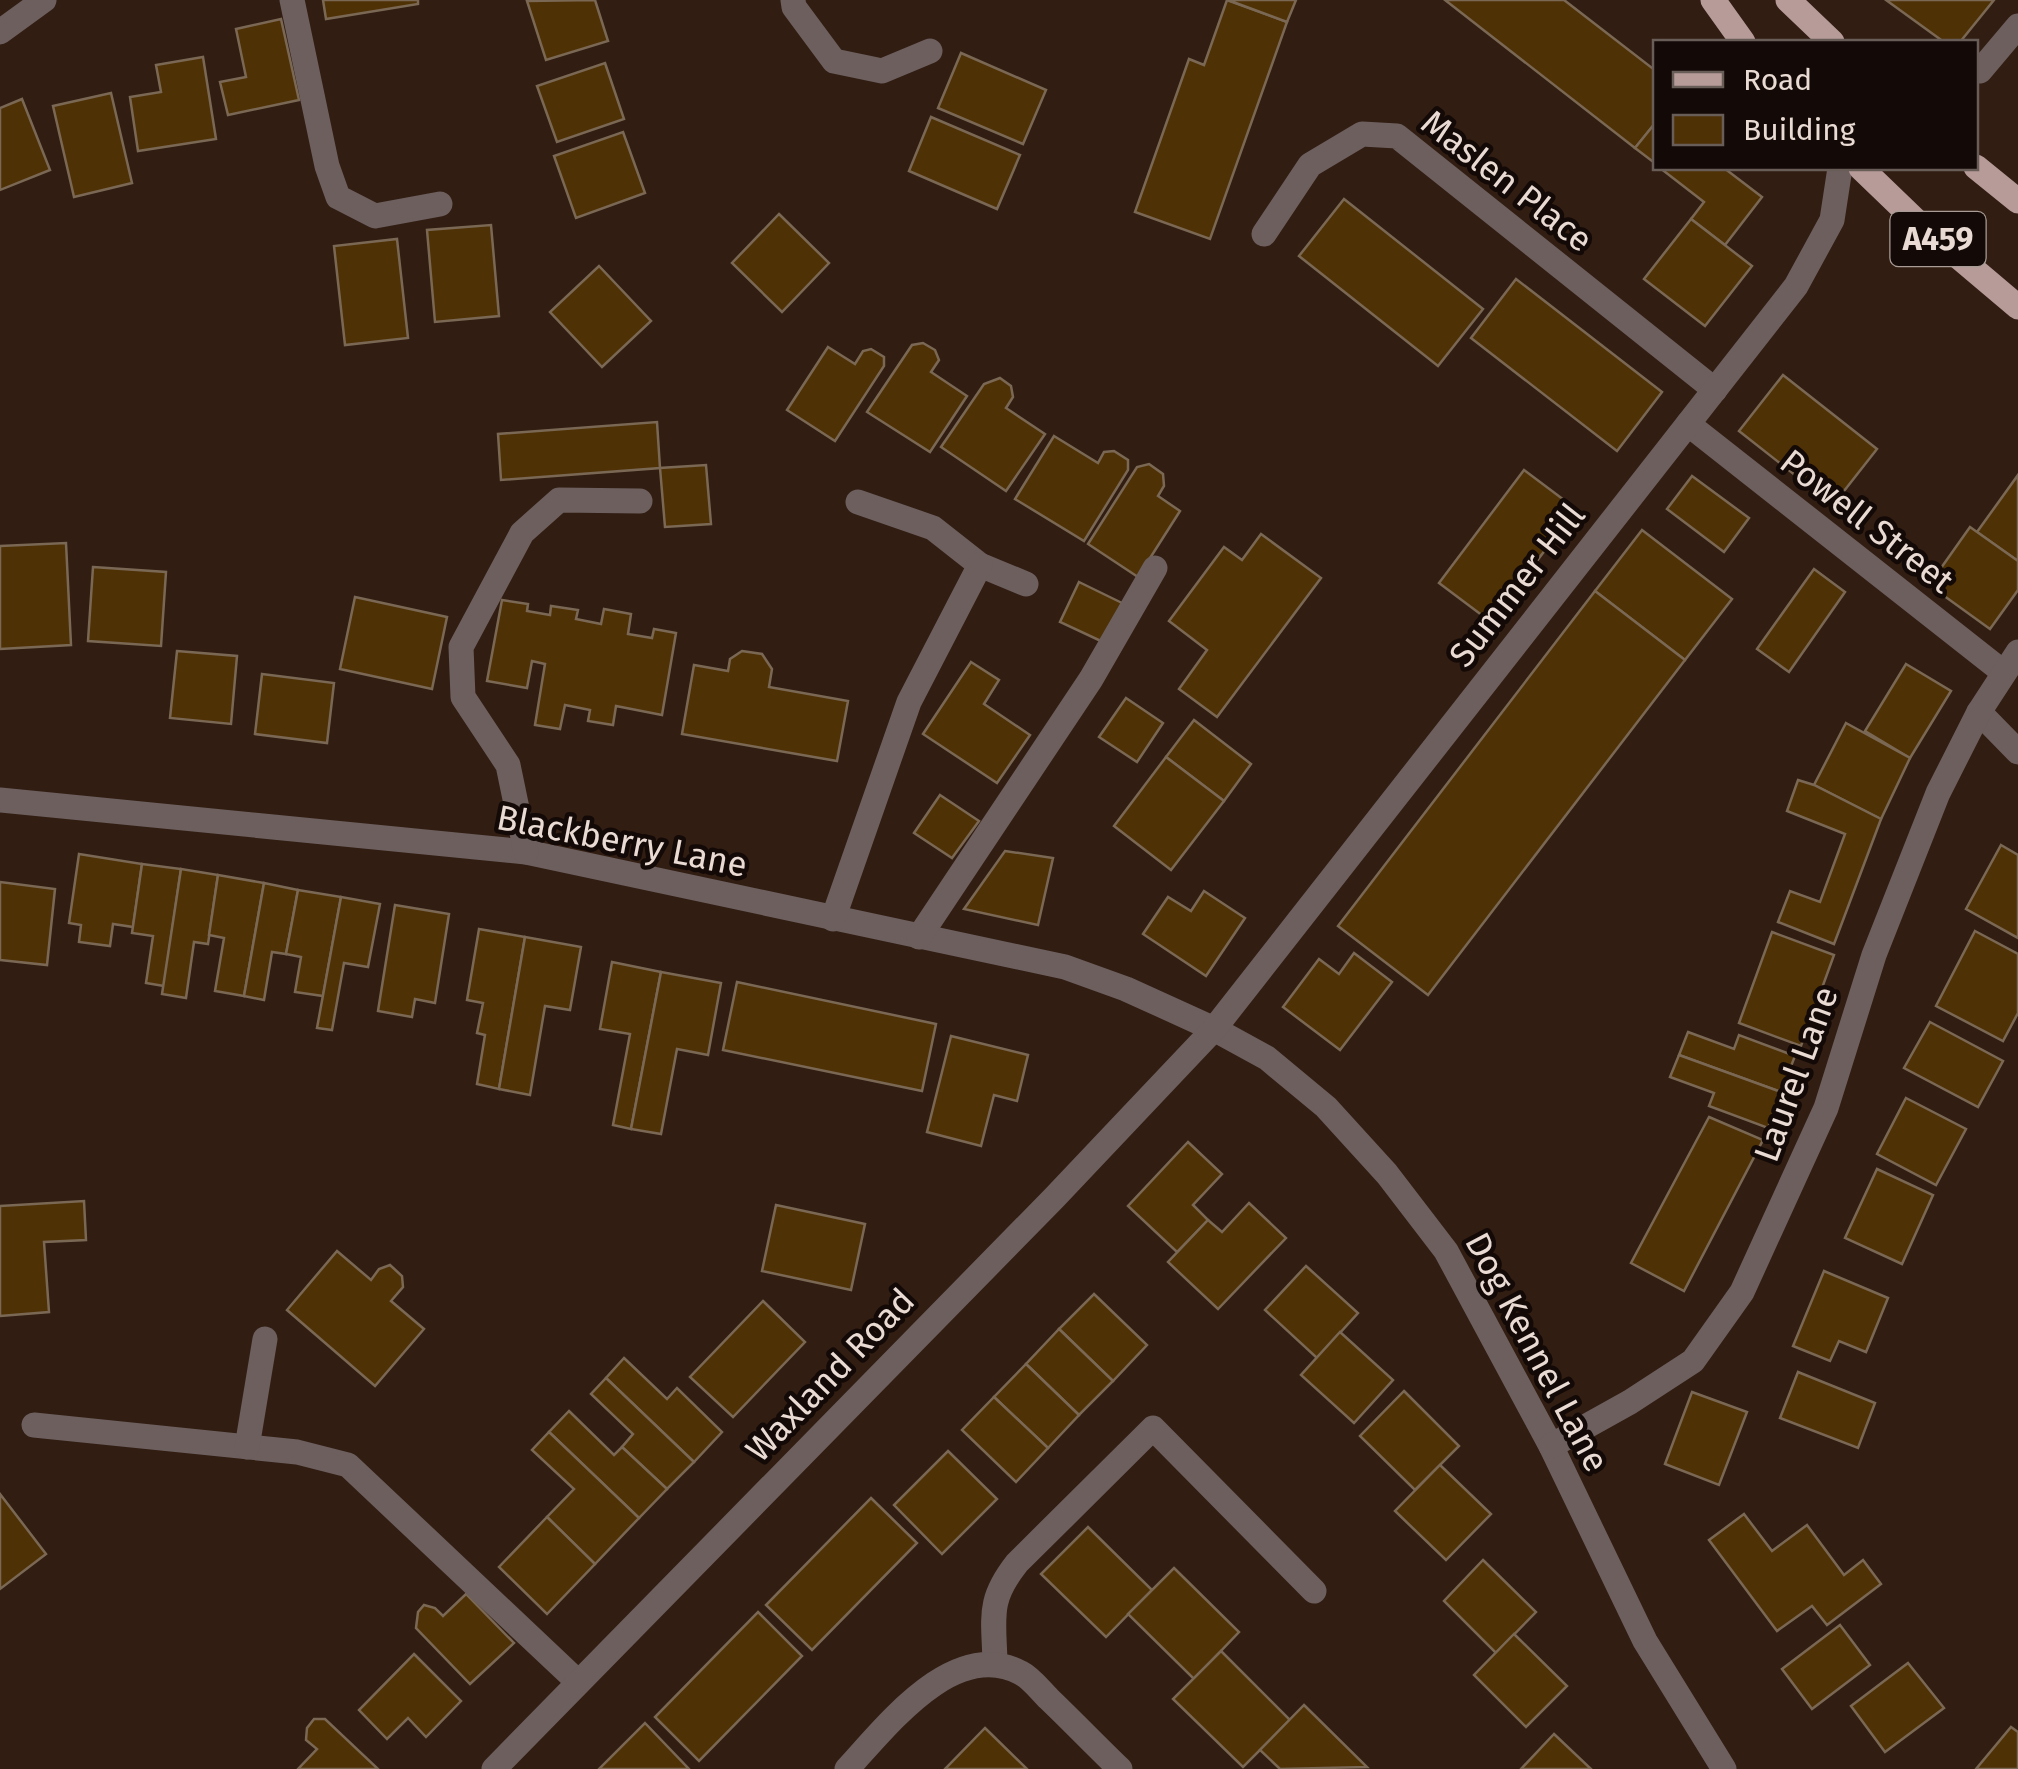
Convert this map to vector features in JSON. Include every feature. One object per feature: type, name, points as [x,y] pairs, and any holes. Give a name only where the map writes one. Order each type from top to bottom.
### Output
[{"type":"main road","points":[[1713,0],[1743,40]]},
{"type":"main road","points":[[1788,0],[1830,40]]},
{"type":"main road","name":"A459","points":[[1978,169],[2018,202]]},
{"type":"main road","name":"A459","points":[[1864,170],[1914,220],[2018,307]]},
{"type":"street","points":[[0,32],[44,0]]},
{"type":"street","points":[[292,0],[326,166],[338,197],[375,216],[440,204]]},
{"type":"street","points":[[793,0],[794,7],[834,61],[882,72],[930,52]]},
{"type":"street","points":[[1980,71],[2018,26]]},
{"type":"street","name":"Maslen Place","points":[[1264,234],[1310,165],[1362,134],[1398,136],[1715,390]]},
{"type":"street","name":"Summer Hill","points":[[1214,1029],[1796,286],[1832,220],[1840,170]]},
{"type":"street","name":"Powell Street","points":[[1688,424],[2011,662]]},
{"type":"street","points":[[526,852],[508,765],[463,697],[461,647],[522,533],[559,500],[640,502]]},
{"type":"street","points":[[858,502],[933,528],[980,565],[1026,584]]},
{"type":"street","points":[[833,919],[909,702],[980,565]]},
{"type":"street","points":[[919,937],[1091,679],[1154,568]]},
{"type":"street","name":"Laurel Lane","points":[[1550,1446],[1630,1402],[1692,1361],[1742,1292],[1826,1108],[1874,956],[1938,792],[1979,712],[2011,662]]},
{"type":"street","points":[[1979,712],[2018,752]]},
{"type":"street","name":"Blackberry Lane","points":[[0,800],[526,852],[1065,967],[1126,989],[1214,1029]]},
{"type":"street","name":"Dog Kennel Lane","points":[[1214,1029],[1267,1058],[1326,1108],[1386,1174],[1446,1251],[1550,1446],[1645,1641],[1724,1769]]},
{"type":"street","name":"Waxland Road","points":[[494,1769],[1054,1198],[1214,1029]]},
{"type":"street","points":[[247,1447],[265,1339]]},
{"type":"street","points":[[34,1424],[297,1452],[348,1466],[578,1682]]},
{"type":"street","points":[[994,1662],[994,1598],[1002,1582],[1154,1428],[1314,1591]]},
{"type":"street","points":[[847,1769],[909,1703],[942,1679],[974,1665],[994,1662],[1024,1674],[1120,1769]]},
{"type":"building","points":[[323,0],[418,0],[418,4],[326,19]]},
{"type":"building","points":[[595,0],[608,41],[546,60],[527,1]]},
{"type":"building","points":[[1227,0],[1287,22],[1210,239],[1135,212],[1189,59],[1204,65]]},
{"type":"building","points":[[1228,0],[1296,0],[1287,22]]},
{"type":"building","points":[[1445,0],[1564,0],[1653,69],[1653,126],[1635,148]]},
{"type":"building","points":[[1886,0],[1994,0],[1962,40],[1941,40]]},
{"type":"building","points":[[281,19],[299,100],[228,115],[220,82],[246,77],[236,29]]},
{"type":"building","points":[[961,53],[1046,90],[1023,144],[938,108]]},
{"type":"building","points":[[203,57],[216,139],[138,151],[130,97],[161,92],[156,65]]},
{"type":"building","points":[[605,63],[624,119],[557,142],[537,86]]},
{"type":"building","points":[[111,93],[132,183],[74,197],[53,106]]},
{"type":"building","points":[[22,99],[50,170],[0,190],[0,108]]},
{"type":"building","points":[[931,117],[1020,155],[997,209],[909,171]]},
{"type":"building","points":[[1653,126],[1653,162],[1635,148]]},
{"type":"building","points":[[623,132],[645,193],[576,218],[554,156]]},
{"type":"building","points":[[1663,170],[1727,170],[1762,197],[1725,245],[1691,219],[1704,202]]},
{"type":"building","points":[[1344,199],[1483,309],[1438,366],[1299,256]]},
{"type":"building","points":[[779,214],[829,263],[782,312],[732,263]]},
{"type":"building","points":[[1691,219],[1752,266],[1705,326],[1644,279]]},
{"type":"building","points":[[491,225],[499,316],[435,322],[427,230]]},
{"type":"building","points":[[397,239],[408,338],[345,345],[334,246]]},
{"type":"building","points":[[599,266],[651,321],[602,367],[550,312]]},
{"type":"building","points":[[1516,279],[1662,392],[1617,451],[1471,338]]},
{"type":"building","points":[[923,343],[935,350],[939,360],[931,372],[967,396],[930,452],[867,412],[912,345]]},
{"type":"building","points":[[828,347],[855,364],[863,351],[871,349],[884,357],[884,366],[835,441],[787,410]]},
{"type":"building","points":[[1783,375],[1877,449],[1833,505],[1739,431]]},
{"type":"building","points":[[1000,378],[1011,386],[1013,397],[1006,408],[1045,434],[1006,491],[941,447],[984,384]]},
{"type":"building","points":[[657,422],[660,468],[501,480],[498,434]]},
{"type":"building","points":[[1054,436],[1098,463],[1104,452],[1114,451],[1128,460],[1128,470],[1084,541],[1015,499]]},
{"type":"building","points":[[1149,464],[1163,474],[1164,486],[1158,496],[1180,511],[1138,577],[1088,544],[1137,467]]},
{"type":"building","points":[[706,465],[711,524],[665,527],[660,468]]},
{"type":"building","points":[[1524,470],[1576,509],[1491,622],[1439,583]]},
{"type":"building","points":[[2018,475],[2018,561],[1977,532]]},
{"type":"building","points":[[1692,476],[1749,518],[1724,552],[1667,509]]},
{"type":"building","points":[[1970,527],[2018,561],[2018,590],[1990,629],[1929,585]]},
{"type":"building","points":[[1642,530],[1732,599],[1685,660],[1595,591]]},
{"type":"building","points":[[1261,534],[1321,578],[1217,717],[1179,689],[1207,650],[1169,621],[1224,547],[1242,560]]},
{"type":"building","points":[[66,543],[71,645],[0,649],[0,546]]},
{"type":"building","points":[[93,567],[166,572],[161,646],[88,641]]},
{"type":"building","points":[[1814,569],[1845,592],[1789,672],[1757,649]]},
{"type":"building","points":[[1079,582],[1122,603],[1103,642],[1060,622]]},
{"type":"building","points":[[1595,591],[1685,660],[1428,995],[1338,926]]},
{"type":"building","points":[[355,597],[447,617],[432,689],[340,669]]},
{"type":"building","points":[[502,600],[528,604],[527,611],[550,615],[551,606],[578,610],[576,619],[601,624],[604,609],[631,614],[628,634],[652,638],[654,629],[676,633],[662,715],[616,706],[613,725],[588,721],[590,710],[565,705],[560,729],[535,725],[545,664],[532,661],[527,688],[487,681]]},
{"type":"building","points":[[177,651],[237,656],[231,724],[170,718]]},
{"type":"building","points":[[742,651],[762,654],[772,669],[769,687],[848,701],[837,761],[682,734],[694,665],[728,671],[730,659]]},
{"type":"building","points":[[971,662],[999,680],[984,704],[1030,735],[997,783],[923,734]]},
{"type":"building","points":[[1906,664],[1951,691],[1910,758],[1865,731]]},
{"type":"building","points":[[262,674],[334,683],[327,743],[255,734]]},
{"type":"building","points":[[1126,698],[1163,723],[1137,762],[1099,737]]},
{"type":"building","points":[[1194,720],[1251,764],[1224,801],[1166,757]]},
{"type":"building","points":[[1846,723],[1910,758],[1881,819],[1814,785]]},
{"type":"building","points":[[1166,757],[1224,801],[1171,870],[1114,826]]},
{"type":"building","points":[[1798,780],[1881,819],[1834,944],[1778,922],[1790,891],[1820,902],[1845,834],[1787,811]]},
{"type":"building","points":[[940,795],[979,821],[952,858],[914,833]]},
{"type":"building","points":[[2001,845],[2018,855],[2018,938],[1966,909]]},
{"type":"building","points":[[1005,851],[1053,858],[1038,925],[964,909]]},
{"type":"building","points":[[79,854],[142,864],[133,927],[113,924],[110,946],[79,942],[81,925],[69,923]]},
{"type":"building","points":[[142,864],[181,869],[164,986],[146,983],[153,936],[132,933]]},
{"type":"building","points":[[181,869],[218,875],[208,944],[194,942],[186,998],[162,994]]},
{"type":"building","points":[[218,875],[264,883],[244,996],[215,991],[224,938],[209,935]]},
{"type":"building","points":[[0,882],[55,889],[47,965],[0,960]]},
{"type":"building","points":[[264,883],[298,890],[286,954],[272,952],[264,1000],[244,996]]},
{"type":"building","points":[[298,890],[341,897],[323,996],[295,992],[301,957],[286,954]]},
{"type":"building","points":[[1204,891],[1245,918],[1206,976],[1143,934],[1168,897],[1191,911]]},
{"type":"building","points":[[341,897],[380,904],[368,967],[344,963],[332,1030],[317,1028]]},
{"type":"building","points":[[395,905],[449,914],[435,1003],[415,999],[412,1017],[378,1011]]},
{"type":"building","points":[[479,929],[525,937],[499,1089],[477,1084],[485,1035],[477,1033],[483,1003],[467,1000]]},
{"type":"building","points":[[1975,931],[2018,954],[2018,1013],[2003,1041],[1936,1006]]},
{"type":"building","points":[[1772,932],[1834,955],[1801,1046],[1739,1023]]},
{"type":"building","points":[[525,937],[581,947],[570,1010],[545,1006],[530,1095],[499,1089]]},
{"type":"building","points":[[1354,953],[1392,982],[1340,1050],[1283,1007],[1319,959],[1339,974]]},
{"type":"building","points":[[612,962],[661,972],[631,1129],[613,1125],[630,1034],[600,1029]]},
{"type":"building","points":[[661,972],[721,983],[708,1055],[677,1049],[661,1134],[631,1129]]},
{"type":"building","points":[[737,982],[936,1024],[922,1091],[723,1050]]},
{"type":"building","points":[[1930,1022],[2003,1061],[1978,1107],[1904,1068]]},
{"type":"building","points":[[1688,1032],[1734,1049],[1739,1035],[1795,1056],[1781,1092],[1679,1055]]},
{"type":"building","points":[[951,1036],[1028,1055],[1017,1101],[994,1095],[981,1146],[927,1132]]},
{"type":"building","points":[[1679,1055],[1781,1092],[1768,1128],[1709,1106],[1714,1093],[1670,1077]]},
{"type":"building","points":[[1906,1098],[1966,1129],[1936,1185],[1877,1154]]},
{"type":"building","points":[[1709,1117],[1763,1140],[1684,1291],[1631,1263]]},
{"type":"building","points":[[1188,1142],[1222,1174],[1193,1205],[1208,1220],[1177,1252],[1128,1206]]},
{"type":"building","points":[[1877,1169],[1933,1195],[1902,1264],[1845,1238]]},
{"type":"building","points":[[84,1201],[86,1240],[44,1242],[49,1312],[0,1316],[0,1206]]},
{"type":"building","points":[[1249,1203],[1286,1238],[1218,1309],[1168,1262],[1208,1220],[1222,1232]]},
{"type":"building","points":[[776,1205],[865,1224],[851,1290],[762,1271]]},
{"type":"building","points":[[337,1251],[371,1280],[379,1269],[390,1265],[402,1276],[403,1287],[391,1301],[424,1329],[375,1386],[287,1310]]},
{"type":"building","points":[[1306,1266],[1358,1313],[1317,1358],[1265,1310]]},
{"type":"building","points":[[1824,1271],[1888,1298],[1866,1352],[1839,1341],[1830,1361],[1793,1346]]},
{"type":"building","points":[[1094,1294],[1147,1345],[1113,1381],[1059,1329]]},
{"type":"building","points":[[763,1301],[805,1342],[733,1417],[690,1377]]},
{"type":"building","points":[[1059,1329],[1113,1381],[1079,1415],[1026,1364]]},
{"type":"building","points":[[1340,1332],[1393,1380],[1354,1423],[1301,1375]]},
{"type":"building","points":[[624,1358],[667,1399],[677,1388],[722,1432],[694,1462],[606,1378]]},
{"type":"building","points":[[1026,1364],[1079,1415],[1048,1448],[994,1397]]},
{"type":"building","points":[[1798,1372],[1875,1403],[1858,1448],[1780,1418]]},
{"type":"building","points":[[606,1378],[694,1462],[667,1489],[622,1447],[633,1434],[591,1394]]},
{"type":"building","points":[[1404,1391],[1459,1446],[1415,1490],[1360,1436]]},
{"type":"building","points":[[1692,1392],[1747,1412],[1719,1485],[1665,1464]]},
{"type":"building","points":[[994,1397],[1048,1448],[1016,1482],[962,1430]]},
{"type":"building","points":[[569,1411],[614,1455],[622,1447],[667,1489],[639,1518],[549,1432]]},
{"type":"building","points":[[549,1432],[639,1518],[595,1564],[547,1517],[574,1489],[532,1450]]},
{"type":"building","points":[[948,1451],[997,1499],[942,1554],[894,1505]]},
{"type":"building","points":[[1440,1465],[1491,1514],[1446,1560],[1395,1511]]},
{"type":"building","points":[[0,1494],[46,1554],[0,1589]]},
{"type":"building","points":[[871,1498],[917,1543],[812,1650],[766,1605]]},
{"type":"building","points":[[1744,1514],[1772,1551],[1807,1525],[1844,1575],[1863,1560],[1881,1584],[1827,1625],[1812,1606],[1777,1631],[1709,1540]]},
{"type":"building","points":[[547,1517],[595,1564],[547,1614],[499,1567]]},
{"type":"building","points":[[1088,1527],[1152,1590],[1106,1637],[1041,1574]]},
{"type":"building","points":[[1483,1560],[1536,1612],[1496,1653],[1444,1601]]},
{"type":"building","points":[[1174,1568],[1239,1632],[1194,1679],[1128,1614]]},
{"type":"building","points":[[466,1594],[514,1643],[470,1684],[416,1628],[418,1612],[424,1605],[443,1616]]},
{"type":"building","points":[[758,1612],[802,1656],[699,1761],[655,1717]]},
{"type":"building","points":[[1840,1625],[1870,1665],[1812,1709],[1782,1669]]},
{"type":"building","points":[[1514,1634],[1567,1686],[1526,1727],[1474,1675]]},
{"type":"building","points":[[1221,1651],[1290,1720],[1243,1767],[1173,1699]]},
{"type":"building","points":[[414,1654],[461,1701],[426,1737],[408,1718],[387,1739],[359,1710]]},
{"type":"building","points":[[1908,1663],[1944,1708],[1885,1752],[1851,1706]]},
{"type":"building","points":[[1304,1705],[1367,1767],[1280,1769],[1260,1750]]},
{"type":"building","points":[[314,1719],[325,1719],[378,1769],[298,1769],[317,1749],[306,1740],[307,1728]]},
{"type":"building","points":[[645,1723],[689,1769],[599,1769]]},
{"type":"building","points":[[2011,1727],[2018,1732],[2018,1769],[1976,1769]]},
{"type":"building","points":[[985,1728],[1027,1769],[945,1769]]},
{"type":"building","points":[[1554,1734],[1591,1769],[1521,1769]]}]
